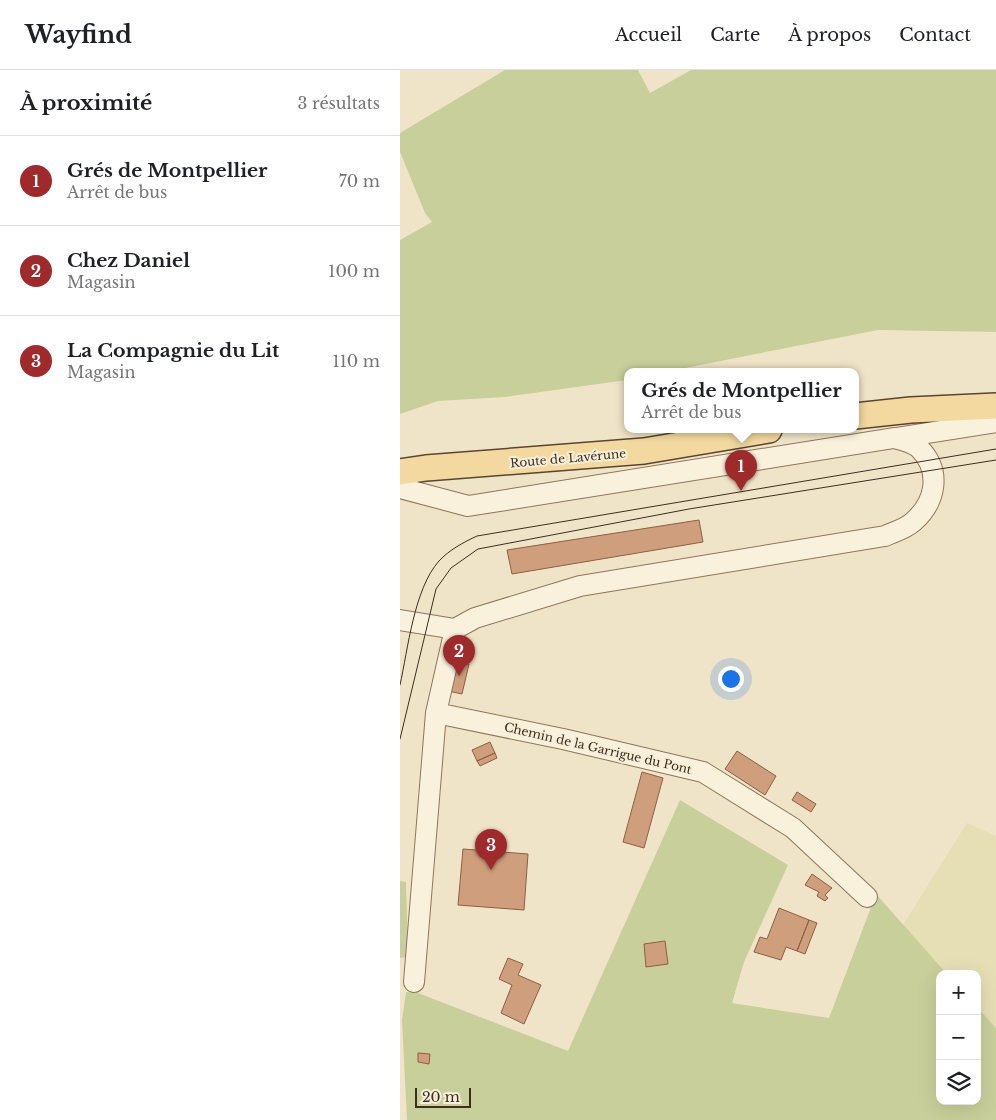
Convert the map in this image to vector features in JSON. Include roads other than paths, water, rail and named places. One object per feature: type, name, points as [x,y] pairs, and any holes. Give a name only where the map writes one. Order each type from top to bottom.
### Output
[{"type":"main road","points":[[859,416],[912,410],[996,406]]},
{"type":"main road","name":"Route de Lavérune","points":[[400,472],[644,451],[751,433]]},
{"type":"main road","name":"Route de Lavérune","points":[[400,487],[455,467]]},
{"type":"street","points":[[400,487],[468,506],[996,422]]},
{"type":"street","points":[[400,620],[455,629],[475,618],[580,586],[885,536],[912,523],[933,493],[935,482],[929,464],[919,448],[911,442],[894,438]]},
{"type":"street","points":[[414,982],[436,713],[455,629]]},
{"type":"street","name":"Chemin de la Garrigue du Pont","points":[[436,713],[703,772],[793,828],[867,897]]},
{"type":"tram line","points":[[400,685],[413,620],[423,587],[430,573],[447,553],[477,536],[996,449]]},
{"type":"tram line","points":[[400,739],[436,589],[451,568],[478,549],[689,509],[996,460]]},
{"type":"place","name":"Grés de Montpellier","points":[[741,491]]},
{"type":"place","name":"Chez Daniel","points":[[459,676]]},
{"type":"place","name":"La Compagnie du Lit","points":[[491,870]]}]
